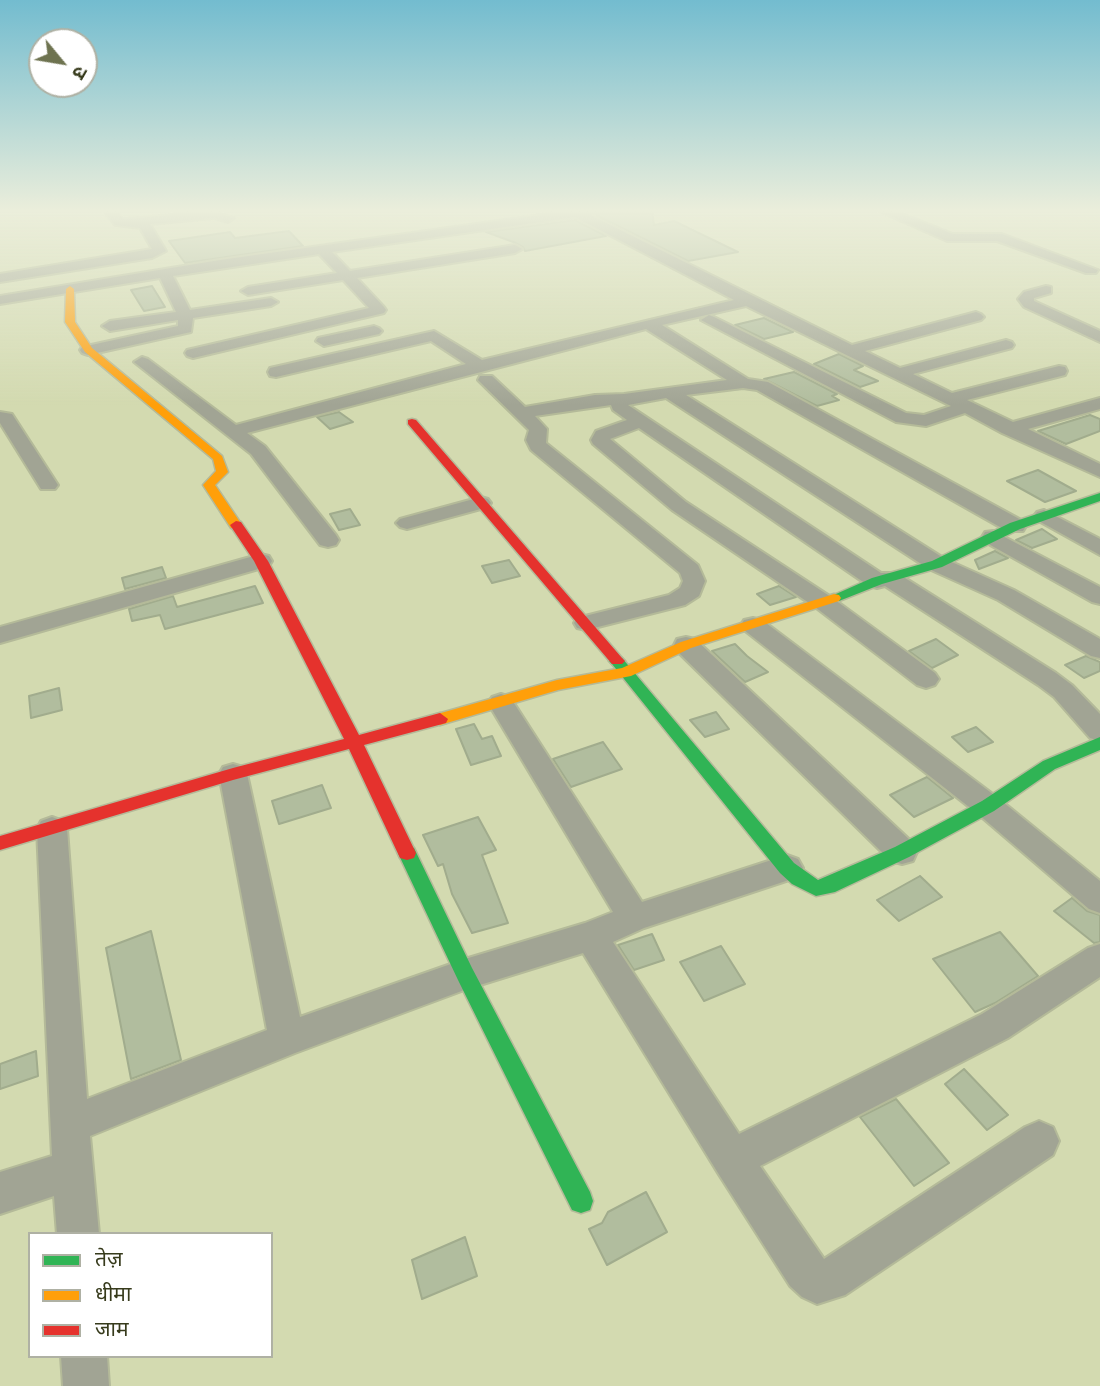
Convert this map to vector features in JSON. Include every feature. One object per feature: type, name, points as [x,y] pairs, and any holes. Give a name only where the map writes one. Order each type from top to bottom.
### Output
[{"type":"street","points":[[99,276],[101,282]]},
{"type":"street","points":[[0,299],[146,276]]},
{"type":"street","points":[[166,276],[185,321]]},
{"type":"street","points":[[193,353],[379,310],[347,276]]},
{"type":"street","points":[[88,350],[185,321],[385,276]]},
{"type":"street","points":[[697,276],[852,349],[1009,429],[1095,463]]},
{"type":"street","points":[[247,291],[354,282]]},
{"type":"street","points":[[70,289],[70,322],[88,350],[218,458],[222,471],[209,485],[261,561],[354,742],[465,974],[581,1201]]},
{"type":"street","points":[[1046,290],[1029,295],[1025,299],[1029,304],[1100,337]]},
{"type":"street","points":[[233,431],[483,373],[649,324],[748,301]]},
{"type":"street","points":[[110,326],[285,312]]},
{"type":"street","points":[[852,349],[976,317]]},
{"type":"street","points":[[709,320],[902,418],[926,421],[956,403],[1059,371]]},
{"type":"street","points":[[649,324],[743,383]]},
{"type":"street","points":[[308,345],[374,331]]},
{"type":"street","points":[[276,372],[434,335],[483,373],[538,429],[535,440],[538,446],[690,570],[694,581],[691,591],[677,600],[586,623]]},
{"type":"street","points":[[899,373],[1006,345]]},
{"type":"street","points":[[160,376],[281,350]]},
{"type":"street","points":[[142,362],[258,450],[328,540]]},
{"type":"street","points":[[522,413],[669,391],[743,383],[762,386],[1015,526]]},
{"type":"street","points":[[669,391],[937,564],[996,589],[1100,650]]},
{"type":"street","points":[[626,399],[619,406],[883,579],[1047,679],[1063,691],[1100,731]]},
{"type":"street","points":[[1009,429],[1100,403]]},
{"type":"street","points":[[2,414],[48,485]]},
{"type":"street","points":[[412,422],[586,623],[787,868],[799,879],[816,888],[828,886],[902,852],[988,806],[1049,765],[1100,743]]},
{"type":"street","points":[[643,422],[603,435],[600,440],[679,506],[823,602],[926,679]]},
{"type":"street","points":[[218,458],[258,450]]},
{"type":"street","points":[[0,843],[233,774],[501,703],[557,685],[626,672],[686,645],[823,602],[883,579],[937,564],[1015,526],[1096,502]]},
{"type":"street","points":[[407,523],[481,503]]},
{"type":"street","points":[[1044,516],[1100,548]]},
{"type":"street","points":[[993,537],[1100,597]]},
{"type":"street","points":[[0,635],[261,561]]},
{"type":"street","points":[[753,625],[988,806],[1100,900]]},
{"type":"street","points":[[686,645],[902,852]]},
{"type":"street","points":[[501,703],[634,918]]},
{"type":"street","points":[[233,774],[287,1039]]},
{"type":"street","points":[[52,829],[78,1232]]},
{"type":"street","points":[[69,1125],[287,1039],[465,974],[591,936],[634,918],[787,868]]},
{"type":"street","points":[[591,936],[810,1278],[823,1282],[1039,1141]]},
{"type":"street","points":[[732,1159],[996,1026],[1100,959]]},
{"type":"street","points":[[0,1193],[74,1168]]},
{"type":"street","points":[[84,1358],[86,1386]]},
{"type":"building","points":[[152,286],[165,307],[144,311],[131,290]]},
{"type":"building","points":[[764,318],[793,332],[764,339],[735,325]]},
{"type":"building","points":[[839,354],[863,366],[854,370],[878,381],[860,387],[814,364]]},
{"type":"building","points":[[794,372],[837,394],[832,396],[839,400],[817,406],[764,379]]},
{"type":"building","points":[[339,412],[353,422],[330,429],[317,417]]},
{"type":"building","points":[[1090,415],[1100,419],[1100,431],[1066,444],[1038,431]]},
{"type":"building","points":[[1038,470],[1076,491],[1045,502],[1007,481]]},
{"type":"building","points":[[350,509],[360,525],[339,530],[330,514]]},
{"type":"building","points":[[1042,529],[1057,539],[1032,548],[1016,540]]},
{"type":"building","points":[[995,551],[1008,558],[979,569],[975,560]]},
{"type":"building","points":[[509,560],[520,576],[492,583],[482,566]]},
{"type":"building","points":[[162,567],[166,578],[125,589],[122,578]]},
{"type":"building","points":[[255,586],[263,603],[165,629],[160,615],[132,621],[129,609],[173,596],[177,607]]},
{"type":"building","points":[[779,586],[796,597],[770,605],[757,594]]},
{"type":"building","points":[[936,639],[958,655],[932,668],[909,651]]},
{"type":"building","points":[[735,644],[768,672],[745,682],[712,651]]},
{"type":"building","points":[[1086,656],[1100,662],[1100,671],[1084,678],[1065,665]]},
{"type":"building","points":[[59,688],[62,710],[31,718],[29,696]]},
{"type":"building","points":[[716,712],[729,729],[705,737],[690,720]]},
{"type":"building","points":[[474,724],[482,739],[492,736],[501,756],[471,765],[456,729]]},
{"type":"building","points":[[976,727],[993,742],[968,752],[952,737]]},
{"type":"building","points":[[603,742],[622,769],[571,787],[553,759]]},
{"type":"building","points":[[927,777],[953,798],[914,817],[890,795]]},
{"type":"building","points":[[322,785],[331,808],[279,824],[272,801]]},
{"type":"building","points":[[478,817],[496,850],[482,855],[508,923],[472,933],[452,894],[443,864],[438,866],[423,835]]},
{"type":"building","points":[[920,876],[942,897],[899,921],[877,900]]},
{"type":"building","points":[[1072,898],[1087,911],[1100,915],[1100,942],[1094,943],[1054,911]]},
{"type":"building","points":[[151,931],[181,1060],[131,1079],[106,948]]},
{"type":"building","points":[[1000,932],[1038,976],[995,1003],[975,1012],[933,959]]},
{"type":"building","points":[[652,934],[664,960],[634,970],[618,945]]},
{"type":"building","points":[[721,946],[745,984],[704,1001],[680,962]]},
{"type":"building","points":[[36,1051],[38,1076],[0,1089],[0,1064]]},
{"type":"building","points":[[964,1069],[1008,1115],[987,1130],[945,1084]]},
{"type":"building","points":[[896,1099],[949,1163],[914,1186],[860,1117]]},
{"type":"building","points":[[646,1192],[667,1232],[607,1265],[589,1229],[602,1223],[608,1212]]},
{"type":"building","points":[[465,1237],[477,1276],[422,1299],[412,1260]]},
{"type":"traffic: fast","points":[[834,598],[877,581],[937,564],[1015,526],[1100,497]]},
{"type":"traffic: fast","points":[[617,661],[787,868],[799,879],[816,888],[828,886],[902,852],[988,806],[1049,765],[1100,743]]},
{"type":"traffic: fast","points":[[407,853],[465,974],[581,1201]]},
{"type":"traffic: slow","points":[[70,289],[70,322],[88,350],[218,458],[222,472],[209,485],[236,525]]},
{"type":"traffic: slow","points":[[440,719],[557,685],[626,672],[686,645],[834,598]]},
{"type":"traffic: jam","points":[[412,422],[617,661]]},
{"type":"traffic: jam","points":[[236,525],[261,561],[354,742],[407,853]]},
{"type":"traffic: jam","points":[[0,843],[233,774],[440,719]]}]
